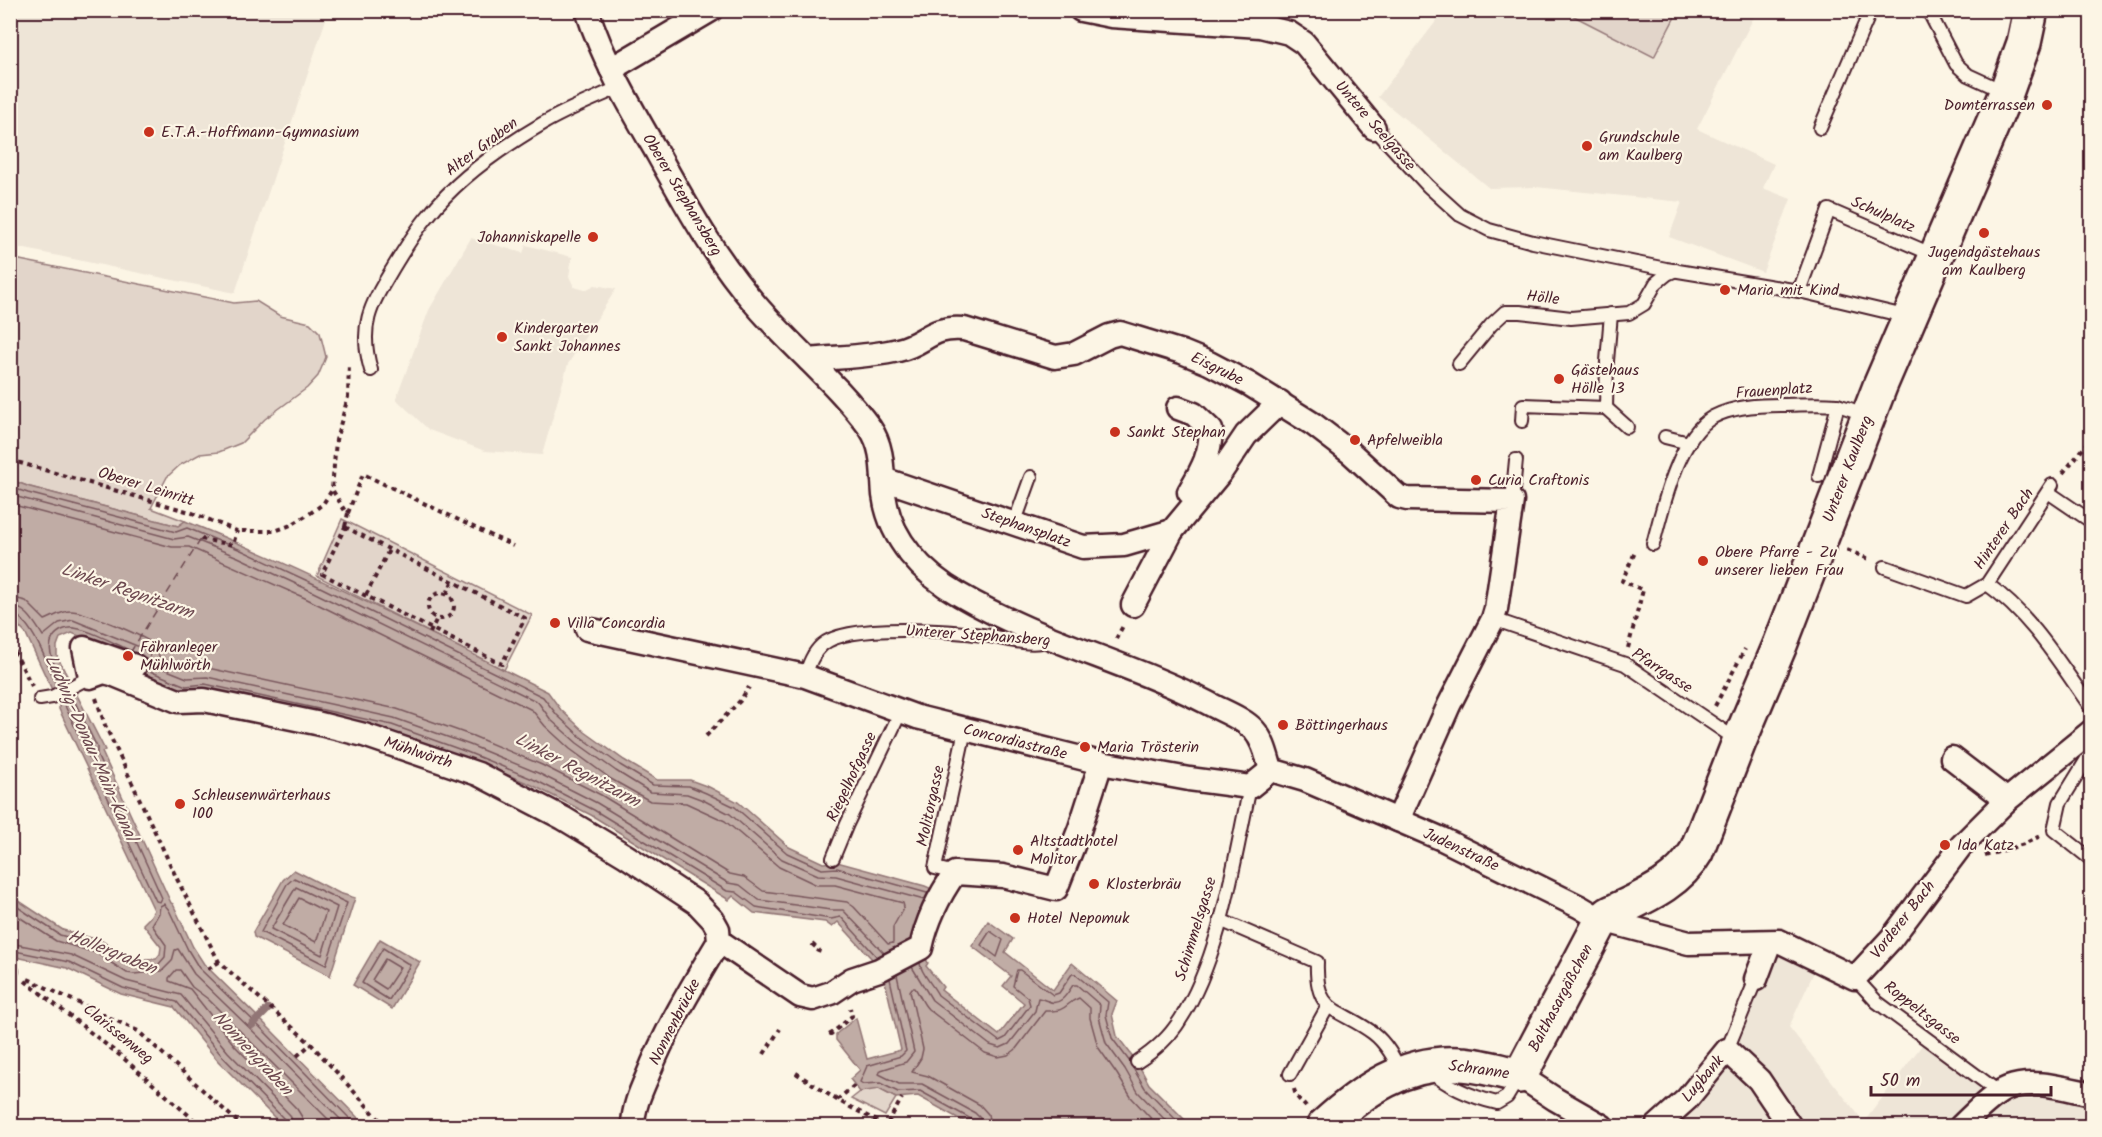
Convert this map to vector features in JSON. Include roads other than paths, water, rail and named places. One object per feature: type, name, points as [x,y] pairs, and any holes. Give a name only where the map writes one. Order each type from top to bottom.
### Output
[{"type":"street","name":"Oberer Stephansberg","points":[[587,10],[597,41],[615,78],[685,203],[723,264],[756,305],[870,429],[878,442],[885,498],[894,527],[908,550],[929,574],[962,596],[1050,639]]},
{"type":"street","points":[[615,78],[711,10]]},
{"type":"street","name":"Untere Seelgasse","points":[[1081,10],[1112,16],[1260,26],[1289,33],[1304,43],[1374,128]]},
{"type":"street","name":"Unterer Kaulberg","points":[[1602,920],[1609,914],[1665,885],[1690,863],[1704,834],[1868,416],[2006,93],[2024,43],[2031,11]]},
{"type":"street","name":"Eisgrube","points":[[809,360],[900,350],[938,330],[951,328],[964,329],[1054,357],[1074,354],[1109,336],[1120,333],[1209,363],[1280,402],[1314,424],[1351,453],[1399,497],[1512,501]]},
{"type":"street","points":[[1178,524],[1221,472],[1245,435],[1280,402]]},
{"type":"street","points":[[1133,605],[1178,524],[1190,491],[1204,467],[1210,447],[1211,430],[1194,414],[1178,408]]},
{"type":"street","name":"Stephansplatz","points":[[883,479],[1083,547],[1124,545],[1178,524]]},
{"type":"street","points":[[1398,820],[1449,705],[1493,619],[1512,501]]},
{"type":"street","name":"Concordiastraße","points":[[587,629],[805,676],[901,711],[965,730],[1101,764],[1250,787]]},
{"type":"street","name":"Unterer Stephansberg","points":[[1050,639],[1174,686],[1242,721],[1254,729],[1261,741],[1271,770]]},
{"type":"street","points":[[83,681],[84,648],[135,666]]},
{"type":"street","name":"Mühlwörth","points":[[83,681],[104,672],[178,701],[204,700],[345,730],[478,774],[534,802],[626,856],[697,903],[716,930],[807,999],[831,993],[852,979],[879,970],[921,948],[927,924],[941,893],[955,873]]},
{"type":"street","name":"Vorderer Bach","points":[[1854,978],[1891,939],[1949,861],[2007,800],[2091,731]]},
{"type":"street","points":[[1952,758],[2007,800]]},
{"type":"street","points":[[955,873],[1003,876],[1056,889],[1080,828],[1101,764]]},
{"type":"street","points":[[1250,787],[1271,770]]},
{"type":"street","name":"Judenstraße","points":[[1271,770],[1305,780],[1398,820],[1580,906],[1602,920],[1689,943],[1774,941]]},
{"type":"street","name":"Balthasargäßchen","points":[[1520,1076],[1602,920]]},
{"type":"street","name":"Nonnenbrücke","points":[[633,1126],[638,1100],[658,1050],[716,930]]},
{"type":"street","points":[[1756,979],[1774,941],[1854,978]]},
{"type":"street","name":"Lugbank","points":[[1657,1126],[1687,1099],[1727,1050],[1759,1080],[1790,1126]]},
{"type":"street","name":"Schranne","points":[[1315,1117],[1413,1069],[1460,1064],[1520,1076],[1602,1126]]},
{"type":"street","points":[[1961,1126],[2008,1088],[2021,1085],[2042,1085],[2091,1094]]},
{"type":"lane","points":[[1820,128],[1871,10]]},
{"type":"lane","points":[[1928,10],[1956,64],[1968,75],[2006,93]]},
{"type":"lane","name":"Alter Graben","points":[[371,370],[364,337],[370,308],[399,257],[429,214],[464,179],[505,148],[615,78]]},
{"type":"lane","name":"Untere Seelgasse","points":[[1374,128],[1428,186],[1460,215],[1489,230],[1533,242],[1671,269]]},
{"type":"lane","name":"Schulplatz","points":[[1798,291],[1829,210],[1937,256]]},
{"type":"lane","points":[[1671,269],[1798,291],[1909,317]]},
{"type":"lane","name":"Hölle","points":[[1459,364],[1491,325],[1505,312],[1571,318],[1629,313],[1644,304],[1656,284],[1671,269]]},
{"type":"lane","points":[[1606,408],[1611,314]]},
{"type":"lane","points":[[1522,421],[1523,405],[1606,408],[1627,427]]},
{"type":"lane","name":"Frauenplatz","points":[[1653,544],[1670,482],[1689,443],[1713,417],[1738,408],[1772,405],[1838,405],[1868,416]]},
{"type":"lane","points":[[1819,476],[1838,405]]},
{"type":"lane","points":[[1665,437],[1689,443]]},
{"type":"lane","points":[[1512,501],[1516,460]]},
{"type":"lane","points":[[1014,524],[1031,477]]},
{"type":"lane","name":"Hinterer Bach","points":[[1885,567],[1966,596],[1987,584],[2050,488],[2091,522]]},
{"type":"lane","name":"Hinterer Bach","points":[[1987,584],[2035,627],[2091,709]]},
{"type":"lane","name":"Pfarrgasse","points":[[1493,619],[1625,664],[1739,741]]},
{"type":"lane","name":"Unterer Stephansberg","points":[[805,676],[810,659],[823,644],[845,634],[931,630],[1040,643],[1050,639]]},
{"type":"lane","name":"Mühlwörth","points":[[46,698],[83,681]]},
{"type":"lane","name":"Riegelhofgasse","points":[[833,858],[901,711]]},
{"type":"lane","name":"Molitorgasse","points":[[955,873],[935,868],[965,730]]},
{"type":"lane","points":[[2091,751],[2060,803],[2054,830],[2091,860]]},
{"type":"lane","name":"Schimmelsgasse","points":[[1137,1062],[1158,1047],[1179,1022],[1205,969],[1220,920],[1250,787]]},
{"type":"lane","points":[[1220,920],[1317,962],[1316,982],[1328,1006],[1375,1035],[1391,1053],[1413,1069]]},
{"type":"lane","name":"Roppeltsgasse","points":[[1854,978],[1877,1002],[2000,1093]]},
{"type":"lane","points":[[1727,1050],[1756,979]]},
{"type":"lane","points":[[1290,1074],[1328,1006]]},
{"type":"water","points":[[11,480],[178,526],[185,521],[277,560],[548,692],[561,710],[585,732],[624,760],[657,780],[690,780],[738,802],[789,847],[823,863],[837,862],[925,886],[941,893],[917,941],[928,963],[926,966],[943,987],[941,990],[999,1035],[1024,1003],[1003,986],[1011,976],[972,946],[988,921],[1013,939],[1005,952],[1053,990],[1072,963],[1117,1001],[1112,1014],[1117,1036],[1137,1062],[1149,1084],[1191,1126],[972,1126],[918,1096],[896,1098],[879,1089],[860,1092],[850,1079],[860,1070],[836,1040],[836,1034],[856,1018],[867,1059],[901,1050],[884,977],[872,959],[838,922],[832,927],[825,922],[754,913],[733,896],[729,900],[591,815],[532,785],[465,757],[390,731],[245,698],[186,692],[133,671],[89,640],[72,633],[60,638],[57,656],[105,750],[102,752],[193,947],[204,964],[366,1126],[283,1126],[218,1061],[174,1007],[121,994],[67,968],[11,956],[10,895],[63,930],[102,941],[133,961],[156,959],[161,947],[143,924],[154,910],[26,634],[11,618]]},
{"type":"water","points":[[294,870],[339,893],[355,898],[330,976],[254,937],[253,932],[283,880]]},
{"type":"water","points":[[380,939],[420,962],[392,1009],[353,985]]},
{"type":"waterway","points":[[252,1025],[268,1009]]},
{"type":"place","name":"Domterrassen","points":[[2047,105]]},
{"type":"place","name":"E.T.A.-Hoffmann-Gymnasium","points":[[149,132]]},
{"type":"place","name":"Grundschule am Kaulberg","points":[[1587,146]]},
{"type":"place","name":"Jugendgästehaus am Kaulberg","points":[[1984,233]]},
{"type":"place","name":"Johanniskapelle","points":[[593,237]]},
{"type":"place","name":"Maria mit Kind","points":[[1725,290]]},
{"type":"place","name":"Kindergarten Sankt Johannes","points":[[502,337]]},
{"type":"place","name":"Gästehaus Hölle 13","points":[[1559,379]]},
{"type":"place","name":"Sankt Stephan","points":[[1115,432]]},
{"type":"place","name":"Apfelweibla","points":[[1355,440]]},
{"type":"place","name":"Curia Craftonis","points":[[1476,480]]},
{"type":"place","name":"Obere Pfarre - Zu unserer lieben Frau","points":[[1703,561]]},
{"type":"place","name":"Villa Concordia","points":[[555,623]]},
{"type":"place","name":"Fähranleger Mühlwörth","points":[[128,656]]},
{"type":"place","name":"Böttingerhaus","points":[[1283,725]]},
{"type":"place","name":"Maria Trösterin","points":[[1085,747]]},
{"type":"place","name":"Schleusenwärterhaus 100","points":[[180,804]]},
{"type":"place","name":"Ida Katz","points":[[1945,845]]},
{"type":"place","name":"Altstadthotel Molitor","points":[[1018,850]]},
{"type":"place","name":"Klosterbräu","points":[[1094,884]]},
{"type":"place","name":"Hotel Nepomuk","points":[[1015,918]]},
{"type":"water label","name":"Linker Regnitzarm","points":[[127,592]]},
{"type":"water label","name":"Ludwig-Donau-Main-Kanal","points":[[90,748]]},
{"type":"water label","name":"Linker Regnitzarm","points":[[577,771]]},
{"type":"water label","name":"Hollergraben","points":[[112,953]]},
{"type":"water label","name":"Nonnengraben","points":[[252,1054]]}]
